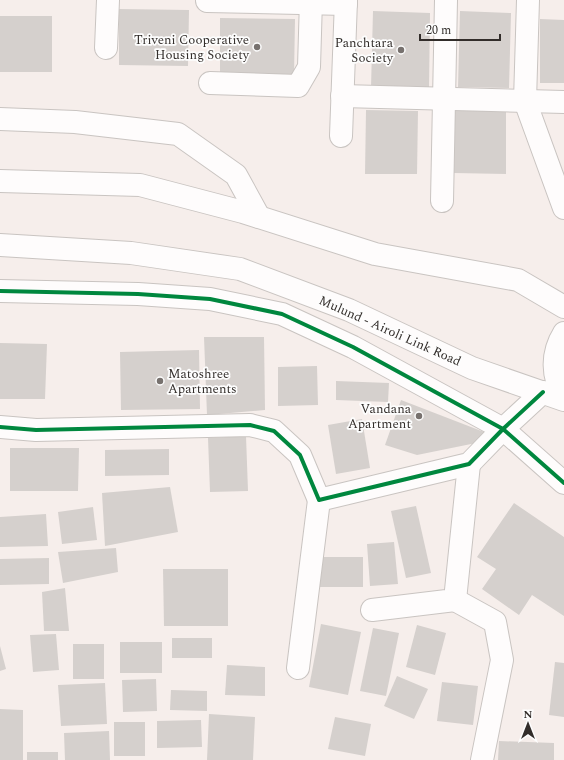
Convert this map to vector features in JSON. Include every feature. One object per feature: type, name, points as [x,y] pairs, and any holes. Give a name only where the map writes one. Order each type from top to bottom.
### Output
[{"type":"street","points":[[106,48],[108,0]]},
{"type":"street","points":[[442,201],[446,0]]},
{"type":"street","points":[[528,0],[525,101],[564,208]]},
{"type":"street","points":[[207,1],[346,2],[340,136]]},
{"type":"street","points":[[210,83],[298,86],[309,67],[311,2]]},
{"type":"street","points":[[342,96],[444,100],[564,102]]},
{"type":"street","points":[[0,119],[75,122],[178,134],[236,175],[260,217]]},
{"type":"street","points":[[0,181],[140,186],[260,217],[375,254],[518,280],[564,307]]},
{"type":"street","name":"Mulund - Airoli Link Road","points":[[0,245],[131,253],[240,269],[349,310],[472,368],[564,400]]},
{"type":"street","points":[[0,291],[138,294],[210,299],[282,314],[353,347],[503,429],[564,483]]},
{"type":"street","points":[[564,333],[556,350],[553,368],[557,385],[564,396]]},
{"type":"street","points":[[319,500],[469,464],[542,392]]},
{"type":"street","points":[[0,427],[36,430],[250,425],[274,431],[300,455],[319,500],[298,668]]},
{"type":"street","points":[[455,600],[469,464]]},
{"type":"street","points":[[372,610],[455,600],[495,622],[502,660],[482,760]]},
{"type":"building","points":[[119,9],[189,10],[188,66],[119,65]]},
{"type":"building","name":"Panchtara Society","points":[[373,11],[430,13],[429,89],[371,88]]},
{"type":"building","points":[[460,11],[511,13],[509,88],[458,87]]},
{"type":"building","points":[[0,16],[52,16],[52,72],[0,72]]},
{"type":"building","name":"Triveni Cooperative Housing Society","points":[[220,18],[295,19],[294,75],[220,75]]},
{"type":"building","points":[[540,19],[564,20],[564,83],[540,83]]},
{"type":"building","points":[[455,109],[506,110],[506,174],[454,173]]},
{"type":"building","points":[[366,110],[418,111],[417,174],[365,174]]},
{"type":"building","points":[[204,337],[264,337],[265,410],[207,415]]},
{"type":"building","points":[[0,343],[47,344],[45,399],[0,399]]},
{"type":"building","name":"Matoshree Apartments","points":[[199,350],[200,409],[121,410],[120,352]]},
{"type":"building","points":[[317,366],[318,405],[278,406],[278,367]]},
{"type":"building","points":[[336,381],[389,383],[388,402],[336,400]]},
{"type":"building","name":"Vandana Apartment","points":[[401,400],[484,432],[476,443],[417,455],[385,445]]},
{"type":"building","points":[[362,419],[370,468],[336,474],[328,425]]},
{"type":"building","points":[[246,436],[248,491],[210,492],[208,438]]},
{"type":"building","points":[[10,448],[79,448],[78,491],[10,491]]},
{"type":"building","points":[[169,449],[169,475],[105,476],[105,450]]},
{"type":"building","points":[[170,487],[178,532],[105,546],[102,493]]},
{"type":"building","points":[[514,503],[564,537],[564,616],[532,595],[519,615],[482,589],[496,569],[477,557]]},
{"type":"building","points":[[416,506],[431,573],[406,578],[391,511]]},
{"type":"building","points":[[93,507],[97,540],[62,544],[58,512]]},
{"type":"building","points":[[46,514],[48,546],[0,547],[0,517]]},
{"type":"building","points":[[394,542],[398,584],[370,586],[367,544]]},
{"type":"building","points":[[116,548],[118,572],[63,583],[58,552]]},
{"type":"building","points":[[320,557],[363,557],[363,587],[320,587]]},
{"type":"building","points":[[49,558],[49,584],[0,585],[0,559]]},
{"type":"building","points":[[163,569],[228,569],[228,626],[164,626]]},
{"type":"building","points":[[65,588],[69,631],[44,631],[42,592]]},
{"type":"building","points":[[321,624],[361,632],[348,695],[309,687]]},
{"type":"building","points":[[417,625],[446,633],[435,675],[406,667]]},
{"type":"building","points":[[373,628],[399,633],[386,696],[360,691]]},
{"type":"building","points":[[56,634],[59,670],[33,672],[30,635]]},
{"type":"building","points":[[172,638],[212,638],[212,658],[172,658]]},
{"type":"building","points":[[120,642],[162,642],[162,673],[120,673]]},
{"type":"building","points":[[73,644],[104,644],[104,679],[73,679]]},
{"type":"building","points":[[0,646],[6,669],[0,671]]},
{"type":"building","points":[[555,662],[564,663],[564,717],[549,715]]},
{"type":"building","points":[[227,665],[265,667],[265,696],[225,695]]},
{"type":"building","points":[[397,676],[428,689],[414,719],[384,706]]},
{"type":"building","points":[[156,679],[157,711],[123,712],[122,680]]},
{"type":"building","points":[[442,682],[478,686],[473,725],[437,721]]},
{"type":"building","points":[[105,683],[107,724],[61,726],[58,685]]},
{"type":"building","points":[[171,690],[207,691],[207,711],[170,710]]},
{"type":"building","points":[[0,709],[23,710],[23,760],[0,760]]},
{"type":"building","points":[[209,714],[255,717],[253,760],[207,760]]},
{"type":"building","points":[[335,717],[371,724],[365,756],[328,749]]},
{"type":"building","points":[[201,720],[202,747],[157,748],[157,721]]},
{"type":"building","points":[[114,722],[145,722],[145,756],[114,756]]},
{"type":"building","points":[[109,731],[110,760],[65,760],[64,733]]},
{"type":"building","points":[[499,741],[554,743],[554,760],[498,760]]},
{"type":"building","points":[[27,752],[58,752],[58,760],[27,760]]},
{"type":"cycle path","points":[[0,291],[138,294],[210,299],[282,314],[353,347],[503,429],[543,392]]},
{"type":"cycle path","points":[[0,427],[36,430],[250,425],[274,431],[300,455],[319,500],[469,464],[503,429],[564,483]]},
{"type":"place","name":"Triveni Cooperative Housing Society","points":[[257,47]]},
{"type":"place","name":"Panchtara Society","points":[[401,50]]},
{"type":"place","name":"Matoshree Apartments","points":[[160,381]]},
{"type":"place","name":"Vandana Apartment","points":[[419,416]]}]
